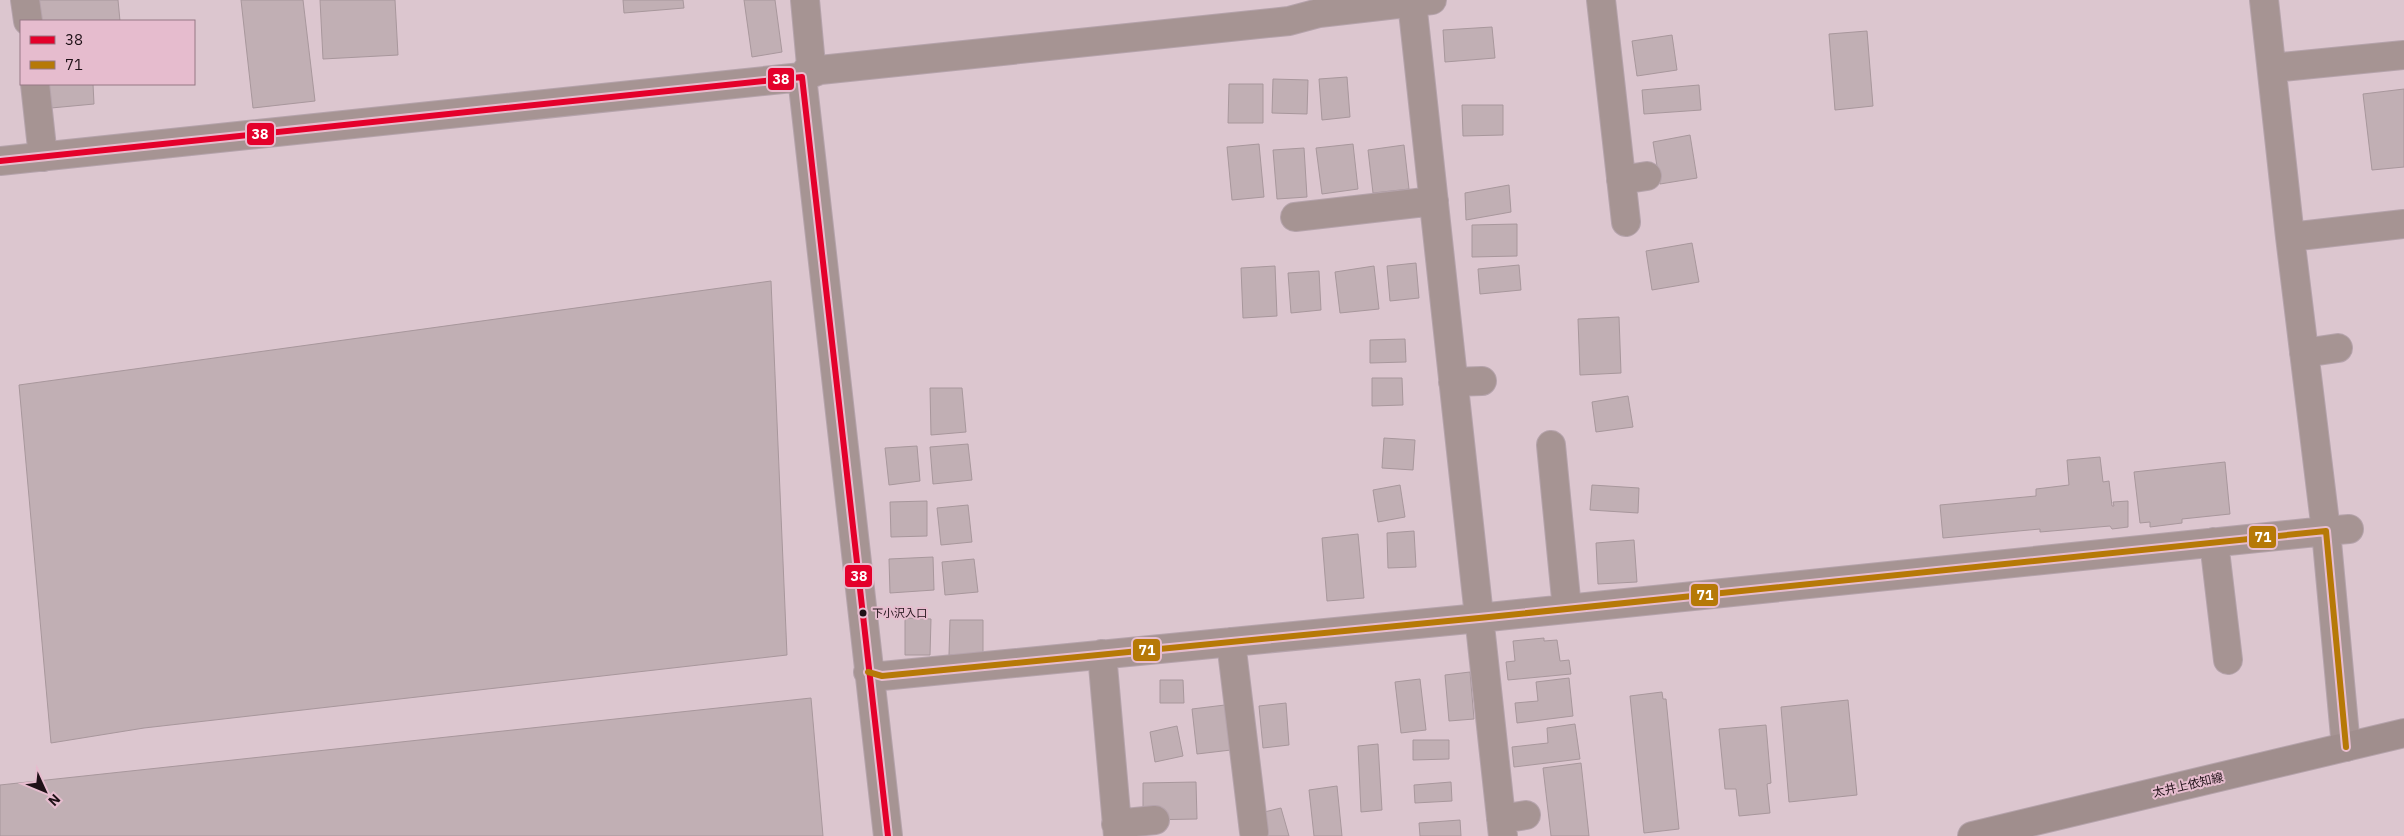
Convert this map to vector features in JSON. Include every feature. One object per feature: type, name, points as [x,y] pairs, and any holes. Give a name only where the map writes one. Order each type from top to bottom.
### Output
[{"type":"main road","name":"太井上依知線","points":[[1972,836],[2404,733]]},
{"type":"street","points":[[25,0],[28,20]]},
{"type":"street","points":[[805,0],[811,65],[802,77],[888,836]]},
{"type":"street","points":[[1601,0],[1634,178],[1626,222]]},
{"type":"street","points":[[2264,0],[2304,353],[2337,530],[2346,747]]},
{"type":"street","points":[[0,161],[802,77],[820,70],[1289,21],[1319,6],[1422,1],[1434,201],[1478,618],[1510,823]]},
{"type":"street","points":[[2272,68],[2404,55]]},
{"type":"street","points":[[35,85],[43,157]]},
{"type":"street","points":[[1295,217],[1434,201]]},
{"type":"street","points":[[2290,236],[2404,224]]},
{"type":"street","points":[[2304,353],[2338,348]]},
{"type":"street","points":[[1453,382],[1482,381]]},
{"type":"street","points":[[1551,445],[1568,609]]},
{"type":"street","points":[[868,672],[882,676],[1568,609],[2337,530]]},
{"type":"street","points":[[2214,542],[2228,660]]},
{"type":"street","points":[[1230,642],[1254,832]]},
{"type":"street","points":[[1102,654],[1117,830],[1155,820]]},
{"type":"building","points":[[36,0],[118,0],[120,20],[38,20]]},
{"type":"building","points":[[241,0],[303,0],[315,101],[253,108]]},
{"type":"building","points":[[320,0],[395,0],[398,55],[323,59]]},
{"type":"building","points":[[623,0],[683,0],[684,8],[624,13]]},
{"type":"building","points":[[744,0],[775,0],[782,52],[752,57]]},
{"type":"building","points":[[1492,27],[1495,58],[1445,62],[1443,30]]},
{"type":"building","points":[[1867,31],[1873,106],[1835,110],[1829,34]]},
{"type":"building","points":[[1672,35],[1677,70],[1637,76],[1632,41]]},
{"type":"building","points":[[1347,77],[1350,117],[1322,120],[1319,79]]},
{"type":"building","points":[[1273,79],[1308,80],[1307,114],[1272,113]]},
{"type":"building","points":[[1229,84],[1263,84],[1263,123],[1228,123]]},
{"type":"building","points":[[49,85],[93,85],[94,104],[51,108]]},
{"type":"building","points":[[1699,85],[1701,110],[1644,114],[1642,90]]},
{"type":"building","points":[[2404,89],[2404,167],[2372,170],[2363,94]]},
{"type":"building","points":[[1462,105],[1503,105],[1503,135],[1463,136]]},
{"type":"building","points":[[1690,135],[1697,178],[1660,184],[1653,142]]},
{"type":"building","points":[[1259,144],[1264,197],[1232,200],[1227,147]]},
{"type":"building","points":[[1353,144],[1358,189],[1322,194],[1316,148]]},
{"type":"building","points":[[1404,145],[1409,189],[1373,193],[1368,150]]},
{"type":"building","points":[[1304,148],[1307,197],[1277,199],[1273,150]]},
{"type":"building","points":[[1509,185],[1511,212],[1466,220],[1465,193]]},
{"type":"building","points":[[1517,224],[1517,256],[1472,257],[1472,225]]},
{"type":"building","points":[[1692,243],[1699,282],[1652,290],[1646,251]]},
{"type":"building","points":[[1416,263],[1419,298],[1390,301],[1387,266]]},
{"type":"building","points":[[1519,265],[1521,290],[1480,294],[1478,269]]},
{"type":"building","points":[[1275,266],[1277,316],[1243,318],[1241,268]]},
{"type":"building","points":[[1374,266],[1379,309],[1340,313],[1335,272]]},
{"type":"building","points":[[1319,271],[1321,310],[1291,313],[1288,273]]},
{"type":"building","points":[[771,281],[787,655],[144,728],[51,743],[19,385]]},
{"type":"building","points":[[1619,317],[1621,373],[1580,375],[1578,319]]},
{"type":"building","points":[[1405,339],[1406,362],[1370,363],[1370,340]]},
{"type":"building","points":[[1372,378],[1402,378],[1403,405],[1372,406]]},
{"type":"building","points":[[930,388],[962,388],[966,432],[931,435]]},
{"type":"building","points":[[1628,396],[1633,427],[1596,432],[1592,402]]},
{"type":"building","points":[[1384,438],[1415,440],[1413,470],[1382,468]]},
{"type":"building","points":[[968,444],[972,480],[933,484],[930,447]]},
{"type":"building","points":[[917,446],[920,481],[889,485],[885,448]]},
{"type":"building","points":[[2100,457],[2103,482],[2109,481],[2112,506],[2114,506],[2113,502],[2128,501],[2128,527],[2112,529],[2110,526],[2040,532],[2040,529],[1943,538],[1940,505],[2036,496],[2036,489],[2069,485],[2067,460]]},
{"type":"building","points":[[2225,462],[2230,514],[2182,519],[2182,523],[2150,527],[2150,522],[2140,523],[2134,472]]},
{"type":"building","points":[[1400,485],[1405,517],[1378,522],[1373,490]]},
{"type":"building","points":[[1592,485],[1639,488],[1638,513],[1590,510]]},
{"type":"building","points":[[927,501],[927,536],[891,537],[890,502]]},
{"type":"building","points":[[968,505],[972,542],[941,545],[937,508]]},
{"type":"building","points":[[1414,531],[1416,567],[1388,568],[1387,533]]},
{"type":"building","points":[[1358,534],[1364,598],[1327,601],[1322,538]]},
{"type":"building","points":[[1634,540],[1637,582],[1598,584],[1596,543]]},
{"type":"building","points":[[933,557],[934,590],[890,593],[889,559]]},
{"type":"building","points":[[974,559],[978,592],[945,595],[942,562]]},
{"type":"building","points":[[905,618],[931,619],[930,655],[905,655]]},
{"type":"building","points":[[950,620],[983,620],[983,655],[949,655]]},
{"type":"building","points":[[1544,638],[1544,641],[1557,640],[1560,661],[1569,660],[1571,674],[1508,680],[1506,662],[1515,661],[1513,641]]},
{"type":"building","points":[[1470,672],[1474,719],[1449,721],[1445,675]]},
{"type":"building","points":[[1569,678],[1573,716],[1517,723],[1515,703],[1538,701],[1536,682]]},
{"type":"building","points":[[1420,679],[1426,730],[1401,733],[1395,682]]},
{"type":"building","points":[[1160,680],[1183,680],[1184,703],[1160,703]]},
{"type":"building","points":[[1662,692],[1663,699],[1666,699],[1679,829],[1644,833],[1630,696]]},
{"type":"building","points":[[811,698],[823,836],[0,836],[0,785]]},
{"type":"building","points":[[1848,700],[1857,795],[1789,802],[1781,707]]},
{"type":"building","points":[[1286,703],[1289,745],[1263,748],[1259,706]]},
{"type":"building","points":[[1225,705],[1231,750],[1197,754],[1192,709]]},
{"type":"building","points":[[1575,724],[1580,759],[1514,767],[1512,747],[1548,743],[1547,728]]},
{"type":"building","points":[[1766,725],[1771,783],[1767,784],[1770,813],[1739,816],[1736,789],[1725,789],[1719,729]]},
{"type":"building","points":[[1177,726],[1183,756],[1155,762],[1150,732]]},
{"type":"building","points":[[1413,740],[1449,740],[1449,759],[1413,760]]},
{"type":"building","points":[[1378,744],[1382,810],[1361,812],[1358,746]]},
{"type":"building","points":[[1581,763],[1589,836],[1551,836],[1543,768]]},
{"type":"building","points":[[1196,782],[1197,819],[1143,820],[1143,783]]},
{"type":"building","points":[[1451,782],[1452,801],[1415,803],[1414,785]]},
{"type":"building","points":[[1337,786],[1342,836],[1314,836],[1309,790]]},
{"type":"building","points":[[1281,808],[1289,836],[1261,836],[1256,814]]},
{"type":"building","points":[[1460,820],[1461,836],[1420,836],[1419,823]]},
{"type":"transit line","name":"38","points":[[0,161],[802,77],[888,836]]},
{"type":"transit line","name":"71","points":[[868,672],[882,676],[1479,618],[2326,531],[2346,747]]},
{"type":"place","name":"下小沢入口","points":[[863,613]]}]
